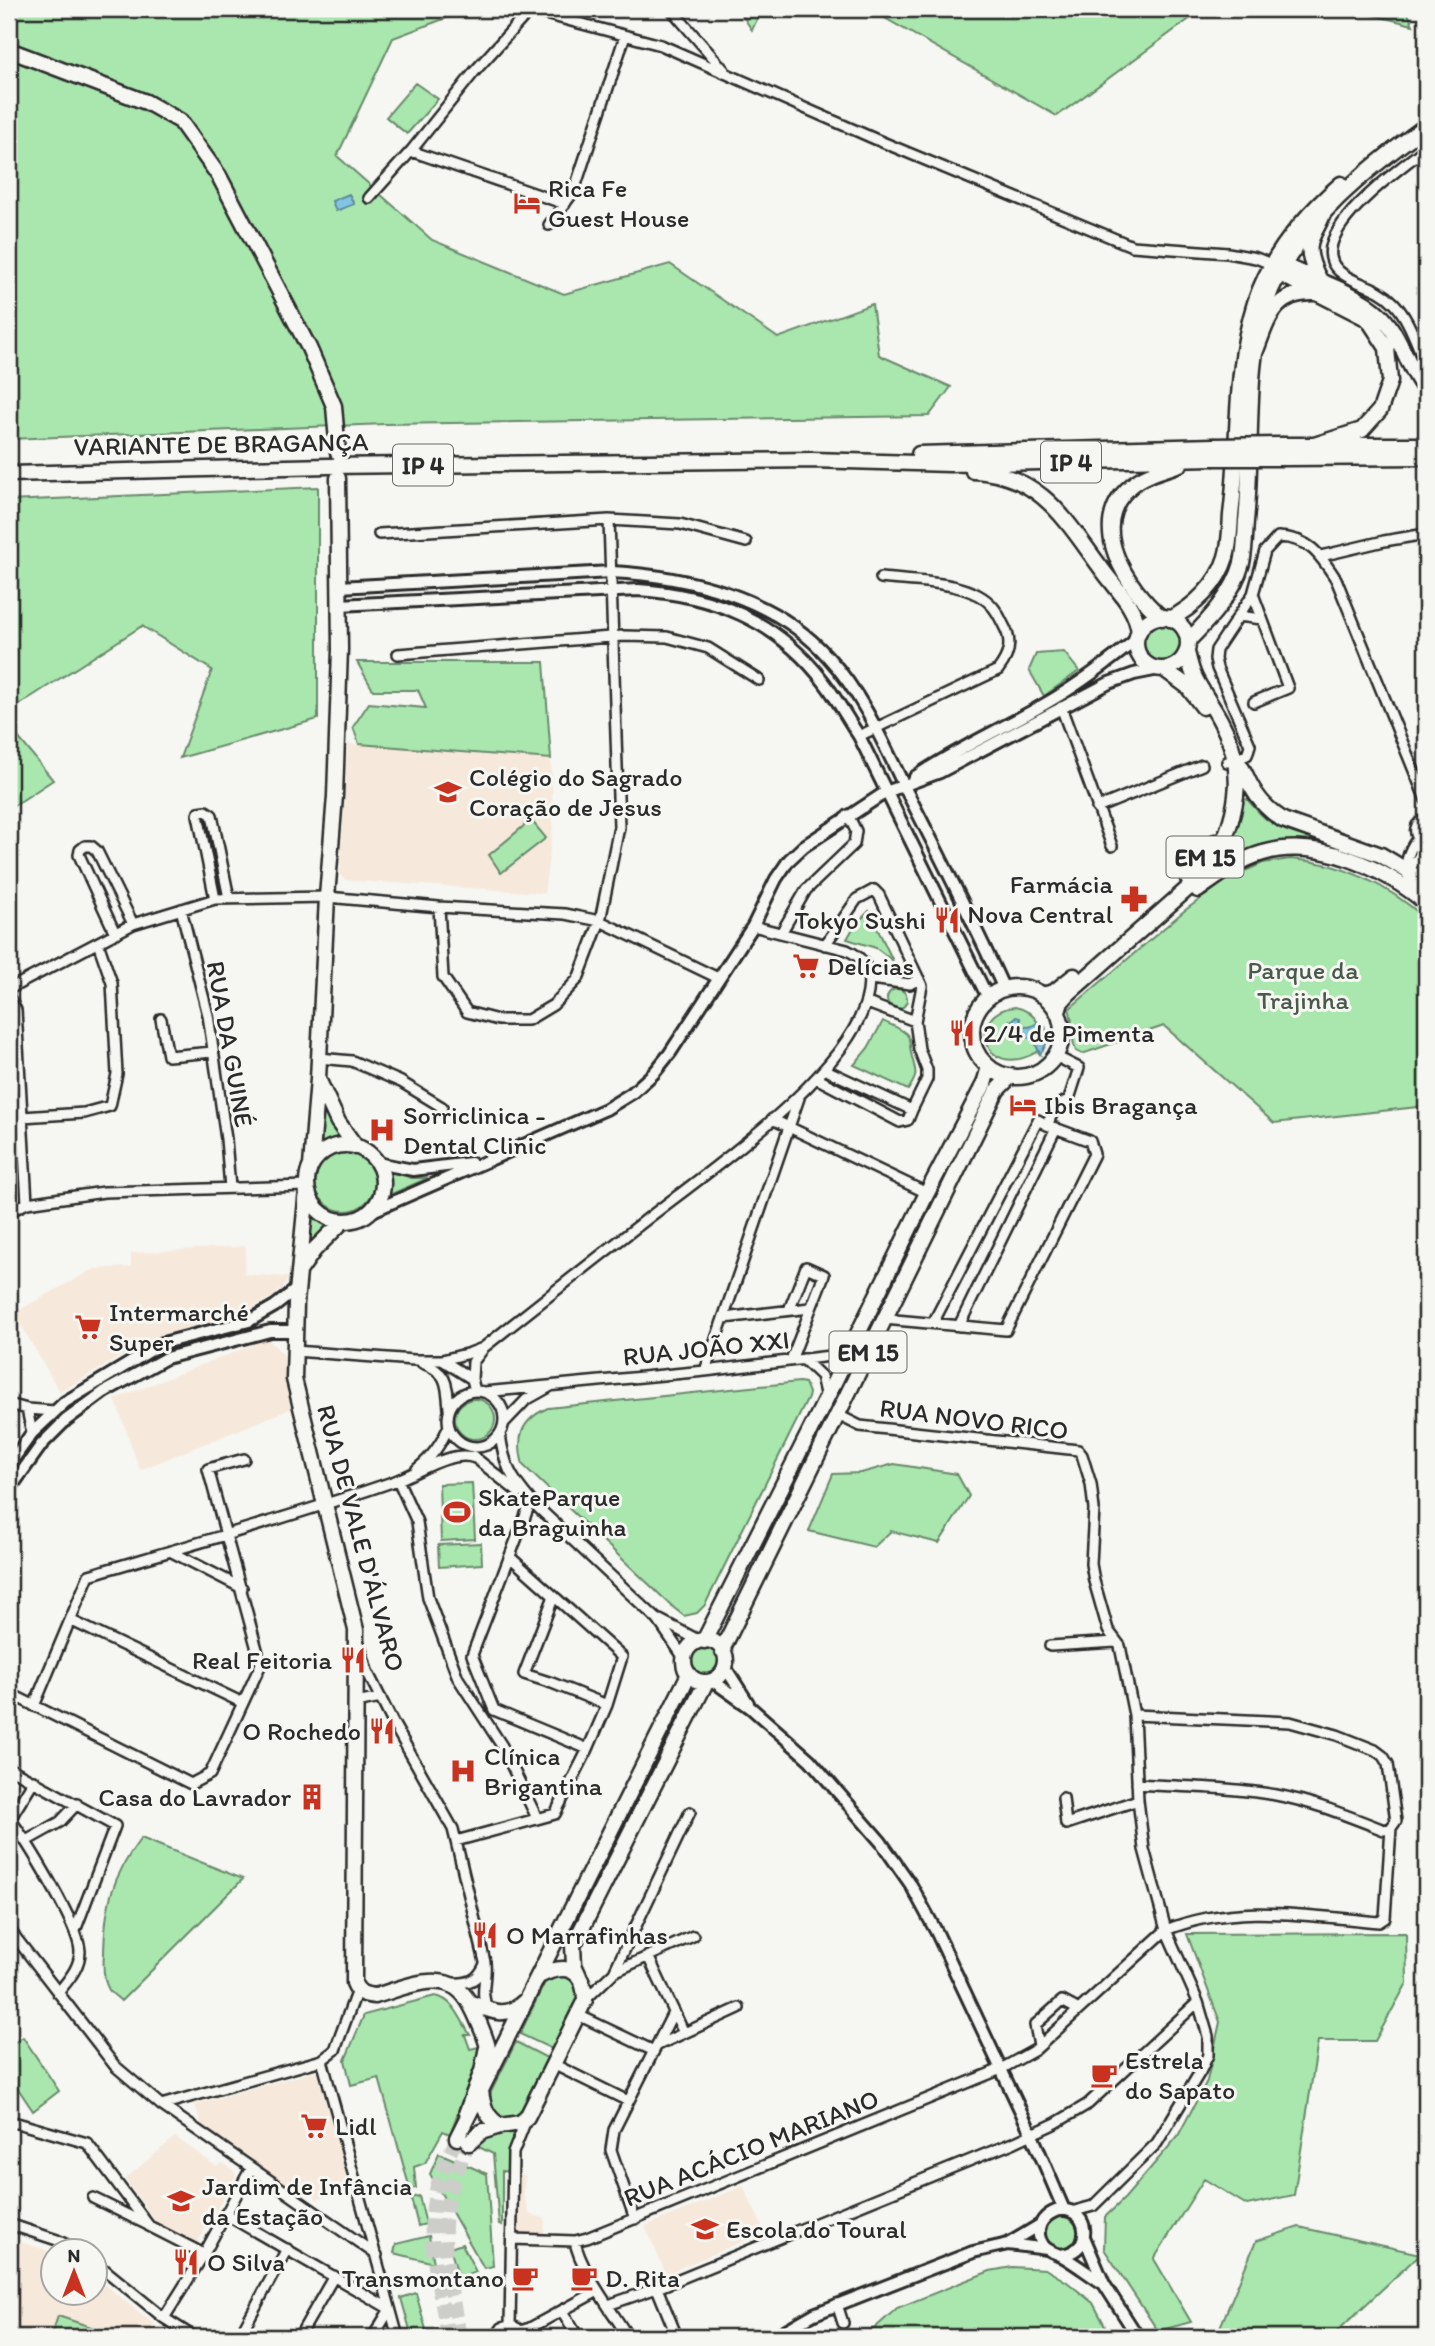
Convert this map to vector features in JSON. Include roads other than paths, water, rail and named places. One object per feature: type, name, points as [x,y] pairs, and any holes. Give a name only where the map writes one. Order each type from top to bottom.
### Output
[{"type":"main road","points":[[9,50],[146,102],[180,121],[219,176],[309,348],[334,406],[338,453]]},
{"type":"main road","points":[[1138,635],[1148,622],[1186,611],[1211,585],[1226,558],[1234,492],[1240,377],[1245,340],[1255,302],[1285,252],[1284,247],[1295,229],[1316,206],[1347,179],[1426,120]]},
{"type":"main road","points":[[1161,669],[1178,664],[1187,646],[1226,596],[1242,564],[1249,493],[1255,353],[1274,270],[1352,185],[1426,126]]},
{"type":"main road","points":[[1320,288],[1310,251],[1311,240],[1323,214]]},
{"type":"main road","name":"IP 4","points":[[1274,270],[1286,278],[1320,288],[1368,319],[1387,348],[1390,382],[1380,410],[1362,430],[1311,446]]},
{"type":"main road","points":[[1255,353],[1268,318],[1278,304],[1289,296],[1320,288],[1376,310],[1390,327],[1426,391]]},
{"type":"main road","name":"VARIANTE DE BRAGANÇA","points":[[1283,452],[1311,446],[1426,445]]},
{"type":"main road","name":"VARIANTE DE BRAGANÇA","points":[[812,460],[950,464],[1192,459],[1214,452]]},
{"type":"main road","name":"VARIANTE DE BRAGANÇA","points":[[9,474],[315,466],[812,460],[949,453],[1283,452],[1426,457]]},
{"type":"main road","points":[[1166,618],[1149,607],[1131,584],[1114,552],[1111,539],[1112,520],[1119,500],[1130,486],[1146,476],[1192,459]]},
{"type":"main road","points":[[950,464],[957,470],[989,471],[1019,482],[1046,498],[1066,518],[1134,612],[1138,635]]},
{"type":"main road","points":[[311,1166],[317,1157],[335,1146],[356,1147],[368,1153],[377,1163],[383,1184],[376,1205],[368,1213],[343,1221],[320,1212],[312,1202],[307,1188],[318,1079],[335,796],[339,605],[338,478]]},
{"type":"main road","name":"EM 15","points":[[1042,995],[1063,986],[1196,872],[1219,844],[1231,823],[1231,761],[1228,735],[1194,676],[1182,627],[1166,618]]},
{"type":"main road","name":"EM 15","points":[[1138,635],[1137,647],[1144,662],[1161,669],[1187,686],[1217,730],[1231,761]]},
{"type":"main road","points":[[1231,761],[1244,768],[1259,799],[1283,820],[1385,857],[1425,882]]},
{"type":"main road","points":[[1232,801],[1247,796],[1259,799]]},
{"type":"main road","points":[[1219,844],[1227,855],[1245,860]]},
{"type":"main road","name":"EM 15","points":[[1058,1012],[1061,1002],[1069,993],[1210,869],[1219,844]]},
{"type":"main road","points":[[1181,897],[1189,896],[1245,860],[1265,852],[1300,848],[1344,858],[1379,872],[1426,900]]},
{"type":"main road","points":[[1004,989],[1030,989],[1042,995],[1058,1012],[1062,1027],[1061,1042],[1055,1056],[1047,1066],[1023,1077],[1010,1077],[989,1067],[974,1046],[972,1033],[979,1008],[988,998],[1004,989]]},
{"type":"main road","name":"EM 15","points":[[684,1658],[690,1647],[702,1641],[984,1084],[989,1067]]},
{"type":"main road","name":"EM 15","points":[[722,1650],[997,1090],[1010,1077]]},
{"type":"main road","points":[[318,1079],[338,1122],[356,1147]]},
{"type":"main road","name":"RUA DE VALE D'ÁLVARO","points":[[307,1188],[299,1272],[294,1379],[356,1630]]},
{"type":"main road","points":[[299,1272],[314,1250],[343,1221]]},
{"type":"main road","points":[[839,1413],[837,1399],[852,1368],[847,1354]]},
{"type":"main road","points":[[356,1630],[353,1970],[357,1990],[365,1995],[375,1996],[417,1984],[443,1982],[456,1987],[469,2001],[484,2033],[489,2045],[491,2071]]},
{"type":"main road","points":[[684,1658],[689,1674],[700,1682],[709,1681],[722,1673],[726,1661],[722,1650],[711,1641],[702,1641]]},
{"type":"main road","points":[[463,2141],[481,2089],[689,1674]]},
{"type":"main road","points":[[463,2141],[500,2126],[520,2123],[527,2117],[585,2000],[584,1987],[574,1965],[573,1946],[709,1681]]},
{"type":"main road","points":[[539,1976],[554,1969],[565,1968],[579,1976]]},
{"type":"main road","points":[[469,2001],[489,2011],[501,2013],[517,2008],[526,2000]]},
{"type":"main road","points":[[481,2089],[483,2106],[490,2119],[500,2126]]},
{"type":"street","points":[[671,9],[727,74]]},
{"type":"street","points":[[369,198],[530,10],[661,45],[1132,246],[1228,253],[1256,258],[1274,270]]},
{"type":"street","points":[[549,225],[574,191],[625,36]]},
{"type":"street","points":[[1426,148],[1393,174],[1348,217],[1337,230],[1329,250],[1330,260],[1338,270],[1370,285],[1394,302],[1403,314],[1426,364]]},
{"type":"street","points":[[411,151],[565,204]]},
{"type":"street","points":[[439,907],[443,977],[467,1012],[499,1020],[528,1020],[553,1005],[578,979],[600,921],[619,827],[609,520]]},
{"type":"street","points":[[379,534],[609,520],[680,524],[746,542]]},
{"type":"street","points":[[1321,556],[1426,534]]},
{"type":"street","points":[[1231,761],[1247,755],[1250,745],[1215,659],[1218,645],[1253,594],[1265,551],[1278,537],[1290,538],[1307,544],[1321,556],[1336,579],[1426,803],[1424,820],[1416,827],[1424,841],[1419,867],[1425,882]]},
{"type":"street","points":[[339,587],[611,572],[673,578],[708,587],[776,616],[805,635],[828,656],[875,727],[1004,989]]},
{"type":"street","points":[[859,736],[999,670],[1010,649],[1008,632],[993,606],[983,598],[959,587],[881,578]]},
{"type":"street","points":[[339,605],[611,590],[672,592],[716,604],[750,618],[781,637],[811,666],[859,736],[988,998]]},
{"type":"street","points":[[1253,594],[1288,688],[1254,702]]},
{"type":"street","points":[[1238,616],[1262,619]]},
{"type":"street","points":[[904,785],[935,763],[1055,698],[1117,656],[1138,635]]},
{"type":"street","points":[[398,654],[613,637],[667,637],[708,648],[759,680]]},
{"type":"street","points":[[1086,695],[1087,685],[1110,668],[1117,656]]},
{"type":"street","points":[[368,1213],[606,1109],[632,1093],[654,1073],[670,1053],[753,926],[789,860],[848,815],[886,792],[940,772],[1086,695],[1122,679],[1161,669]]},
{"type":"street","points":[[1061,707],[1112,846]]},
{"type":"street","points":[[1097,808],[1202,765]]},
{"type":"street","points":[[215,899],[198,816],[206,811],[212,815],[229,898]]},
{"type":"street","points":[[781,933],[806,890],[854,845],[856,831],[848,815]]},
{"type":"street","points":[[1385,857],[1402,854],[1424,841]]},
{"type":"street","points":[[1300,848],[1321,845],[1399,872],[1406,870],[1420,857]]},
{"type":"street","points":[[115,933],[79,855],[85,846],[91,846],[97,851],[133,924]]},
{"type":"street","points":[[1410,849],[1406,870],[1411,881],[1425,893],[1426,900]]},
{"type":"street","points":[[816,1078],[900,1122],[908,1120],[927,1079],[915,1021],[922,986],[879,895],[873,890],[857,899],[825,944]]},
{"type":"street","points":[[9,989],[133,924],[215,899],[229,898],[327,897],[565,915],[600,921],[718,978]]},
{"type":"street","name":"RUA DA GUINÉ","points":[[181,909],[208,1015],[226,1139],[230,1188]]},
{"type":"street","points":[[9,922],[9,940]]},
{"type":"street","points":[[472,1379],[473,1362],[483,1348],[800,1096],[845,1045],[867,1003],[870,979],[867,964],[847,950],[753,926]]},
{"type":"street","points":[[22,1117],[84,1113],[110,1106],[117,1074],[112,983],[98,943]]},
{"type":"street","points":[[870,979],[910,984],[919,979]]},
{"type":"street","points":[[9,997],[16,1010],[27,1203]]},
{"type":"street","points":[[867,1003],[915,1021]]},
{"type":"street","points":[[161,1019],[168,1056],[213,1052]]},
{"type":"street","points":[[959,1326],[1051,1127],[1055,1108],[1069,1100],[1079,1068],[1055,1056]]},
{"type":"street","points":[[319,1058],[352,1061],[401,1082],[442,1107]]},
{"type":"street","points":[[824,1069],[912,1110]]},
{"type":"street","points":[[705,1371],[800,1096]]},
{"type":"street","points":[[772,1119],[927,1193]]},
{"type":"street","points":[[884,1319],[1006,1330],[1094,1154],[1090,1141],[1038,1120],[933,1323]]},
{"type":"street","points":[[377,1163],[413,1170],[484,1161]]},
{"type":"street","points":[[9,1212],[27,1203],[104,1192],[307,1188]]},
{"type":"street","points":[[789,1310],[806,1267],[824,1275],[792,1360]]},
{"type":"street","points":[[9,1465],[32,1433],[65,1402],[163,1343],[248,1321],[275,1306],[298,1288]]},
{"type":"street","points":[[724,1318],[810,1308]]},
{"type":"street","points":[[9,1490],[42,1444],[65,1420],[104,1392],[166,1358],[270,1331],[295,1331]]},
{"type":"street","points":[[295,1351],[442,1360],[483,1348]]},
{"type":"street","points":[[447,1386],[455,1366],[470,1353]]},
{"type":"street","points":[[847,1354],[863,1362]]},
{"type":"street","name":"RUA JOÃO XXI","points":[[479,1391],[705,1371],[847,1354]]},
{"type":"street","points":[[803,1359],[821,1377],[826,1399]]},
{"type":"street","points":[[402,1479],[430,1459],[441,1445],[449,1426],[444,1377],[439,1370],[414,1360]]},
{"type":"street","points":[[442,1360],[472,1379],[479,1391],[498,1400],[504,1415],[500,1434],[487,1445],[470,1447],[463,1444],[456,1439],[449,1426]]},
{"type":"street","name":"RUA JOÃO XXI","points":[[504,1423],[526,1400],[552,1386]]},
{"type":"street","points":[[449,1411],[459,1396],[479,1391]]},
{"type":"street","points":[[9,1404],[27,1409],[55,1411]]},
{"type":"street","points":[[27,1409],[32,1433]]},
{"type":"street","name":"RUA NOVO RICO","points":[[839,1413],[860,1426],[1078,1450],[1082,1455],[1091,1484],[1094,1509],[1091,1564],[1094,1581],[1108,1630],[1120,1646],[1134,1715],[1138,1800],[1144,1849],[1166,1930],[1198,2001],[1208,2036],[1208,2055],[1200,2072],[1157,2143],[1093,2206]]},
{"type":"street","points":[[500,1434],[508,1471],[531,1501]]},
{"type":"street","points":[[463,1444],[475,1458],[531,1501],[659,1619],[684,1658]]},
{"type":"street","points":[[34,1706],[89,1574],[324,1506],[402,1479],[452,1457],[461,1455],[475,1458]]},
{"type":"street","points":[[9,1693],[191,1784],[210,1774],[261,1664],[208,1469],[244,1459]]},
{"type":"street","points":[[402,1479],[417,1522],[428,1598],[458,1678],[502,1746],[537,1818]]},
{"type":"street","points":[[531,1501],[472,1655],[494,1710],[588,1749]]},
{"type":"street","points":[[170,1551],[242,1588]]},
{"type":"street","points":[[456,1841],[555,1814],[607,1705],[622,1657],[510,1557]]},
{"type":"street","points":[[554,1596],[524,1674],[607,1705]]},
{"type":"street","points":[[659,1619],[702,1641]]},
{"type":"street","points":[[70,1620],[243,1703]]},
{"type":"street","name":"RUA DE VALE D'ÁLVARO","points":[[356,1630],[367,1671],[453,1829],[485,1962],[487,1978],[482,1994],[489,2011]]},
{"type":"street","points":[[1050,1646],[1116,1642]]},
{"type":"street","points":[[725,1667],[751,1708]]},
{"type":"street","points":[[709,1681],[751,1708],[810,1760],[888,1853],[911,1885],[937,1933],[1001,2069],[1054,2189],[1067,2211],[1080,2220],[1104,2284],[1138,2337]]},
{"type":"street","points":[[355,1708],[362,1702],[381,1698]]},
{"type":"street","points":[[1134,1715],[1290,1721],[1375,1750],[1388,1764],[1396,1821],[1391,1828],[1385,1918],[1379,1922],[1248,1912],[1179,1924],[1166,1930]]},
{"type":"street","points":[[9,1768],[115,1826],[75,1931]]},
{"type":"street","points":[[34,1780],[9,1819],[26,1841],[75,1931],[80,1951],[78,1966],[58,1993]]},
{"type":"street","points":[[1138,1784],[1278,1795],[1332,1809],[1384,1829],[1391,1828]]},
{"type":"street","points":[[1063,1798],[1066,1824],[1138,1800]]},
{"type":"street","points":[[26,1841],[60,1822],[77,1804]]},
{"type":"street","points":[[614,1972],[690,1812]]},
{"type":"street","points":[[9,1929],[115,2066],[161,2105],[376,2255]]},
{"type":"street","name":"RUA ACÁCIO MARIANO","points":[[512,2239],[575,2241],[587,2238],[1001,2069],[1040,2046],[1166,1930]]},
{"type":"street","points":[[585,2000],[614,1972],[694,1936]]},
{"type":"street","points":[[648,1956],[684,2033]]},
{"type":"street","points":[[469,2001],[485,1962]]},
{"type":"street","points":[[443,1982],[472,1982],[480,1975]]},
{"type":"street","points":[[161,2105],[321,2060],[335,2050],[357,1990]]},
{"type":"street","points":[[347,2018],[359,2002],[375,1996]]},
{"type":"street","points":[[1040,2046],[1035,2025],[1062,2001],[1079,2010]]},
{"type":"street","points":[[608,2305],[657,2288],[1032,2135],[1088,2104],[1198,2001]]},
{"type":"street","points":[[656,2048],[740,2008]]},
{"type":"street","points":[[635,2218],[611,2150],[614,2130],[674,2011]]},
{"type":"street","points":[[578,2015],[656,2048]]},
{"type":"street","points":[[463,2141],[484,2054],[484,2033]]},
{"type":"street","points":[[321,2060],[398,2337]]},
{"type":"street","points":[[554,2064],[628,2101]]},
{"type":"street","points":[[510,2326],[513,2154],[527,2117]]},
{"type":"street","points":[[9,2123],[87,2143],[149,2226]]},
{"type":"street","points":[[164,2318],[204,2254],[251,2168]]},
{"type":"street","points":[[1047,2249],[1040,2238],[1054,2189]]},
{"type":"street","points":[[93,2199],[204,2254]]},
{"type":"street","points":[[774,2337],[837,2304],[972,2252],[1007,2244],[1057,2210],[1093,2206],[1084,2234],[1073,2252],[1059,2255]]},
{"type":"street","points":[[225,2214],[390,2309]]},
{"type":"street","points":[[9,2224],[51,2238]]},
{"type":"street","points":[[575,2241],[576,2249],[598,2291],[628,2337]]},
{"type":"street","points":[[1007,2244],[1047,2249],[1104,2284]]},
{"type":"street","points":[[239,2337],[287,2249]]},
{"type":"street","points":[[108,2272],[164,2318],[194,2337]]},
{"type":"street","points":[[299,2337],[334,2276]]},
{"type":"street","points":[[657,2288],[677,2337]]},
{"type":"street","points":[[496,2337],[502,2328],[510,2326],[522,2334],[598,2291]]},
{"type":"street","points":[[837,2304],[843,2323]]},
{"type":"street","points":[[373,2337],[390,2309]]},
{"type":"street","points":[[562,2311],[578,2337]]},
{"type":"water","points":[[349,194],[354,204],[336,211],[332,201]]},
{"type":"water","points":[[1016,1017],[1020,1018],[1021,1024],[1026,1027],[1038,1023],[1045,1026],[1047,1041],[1040,1054],[1036,1045],[1038,1036],[1021,1036],[1011,1021]]},
{"type":"tunnel","points":[[448,2337],[435,2269],[432,2217],[438,2184],[457,2138]]},
{"type":"tunnel","points":[[460,2337],[445,2234],[448,2200],[469,2143]]},
{"type":"place","name":"Rica Fe Guest House","points":[[527,203]]},
{"type":"place","name":"Colégio do Sagrado Coração de Jesus","points":[[448,792]]},
{"type":"place","name":"Farmácia Nova Central","points":[[1134,899]]},
{"type":"place","name":"Tokyo Sushi","points":[[947,920]]},
{"type":"place","name":"Delícias","points":[[806,966]]},
{"type":"place","name":"2/4 de Pimenta","points":[[962,1033]]},
{"type":"place","name":"Ibis Bragança","points":[[1023,1105]]},
{"type":"place","name":"Sorriclinica - Dental Clinic","points":[[382,1130]]},
{"type":"place","name":"Intermarché Super","points":[[88,1327]]},
{"type":"place","name":"SkateParque da Braguinha","points":[[457,1512]]},
{"type":"place","name":"Real Feitoria","points":[[353,1660]]},
{"type":"place","name":"O Rochedo","points":[[382,1731]]},
{"type":"place","name":"Clínica Brigantina","points":[[463,1771]]},
{"type":"place","name":"Casa do Lavrador","points":[[312,1797]]},
{"type":"place","name":"O Marrafinhas","points":[[485,1935]]},
{"type":"place","name":"Estrela do Sapato","points":[[1104,2075]]},
{"type":"place","name":"Lidl","points":[[314,2126]]},
{"type":"place","name":"Jardim de Infância da Estação","points":[[181,2201]]},
{"type":"place","name":"Escola do Toural","points":[[705,2229]]},
{"type":"place","name":"O Silva","points":[[186,2262]]},
{"type":"place","name":"Transmontano","points":[[525,2278]]},
{"type":"place","name":"D. Rita","points":[[584,2278]]},
{"type":"park label","name":"Parque da Trajinha","points":[[1303,985]]}]
